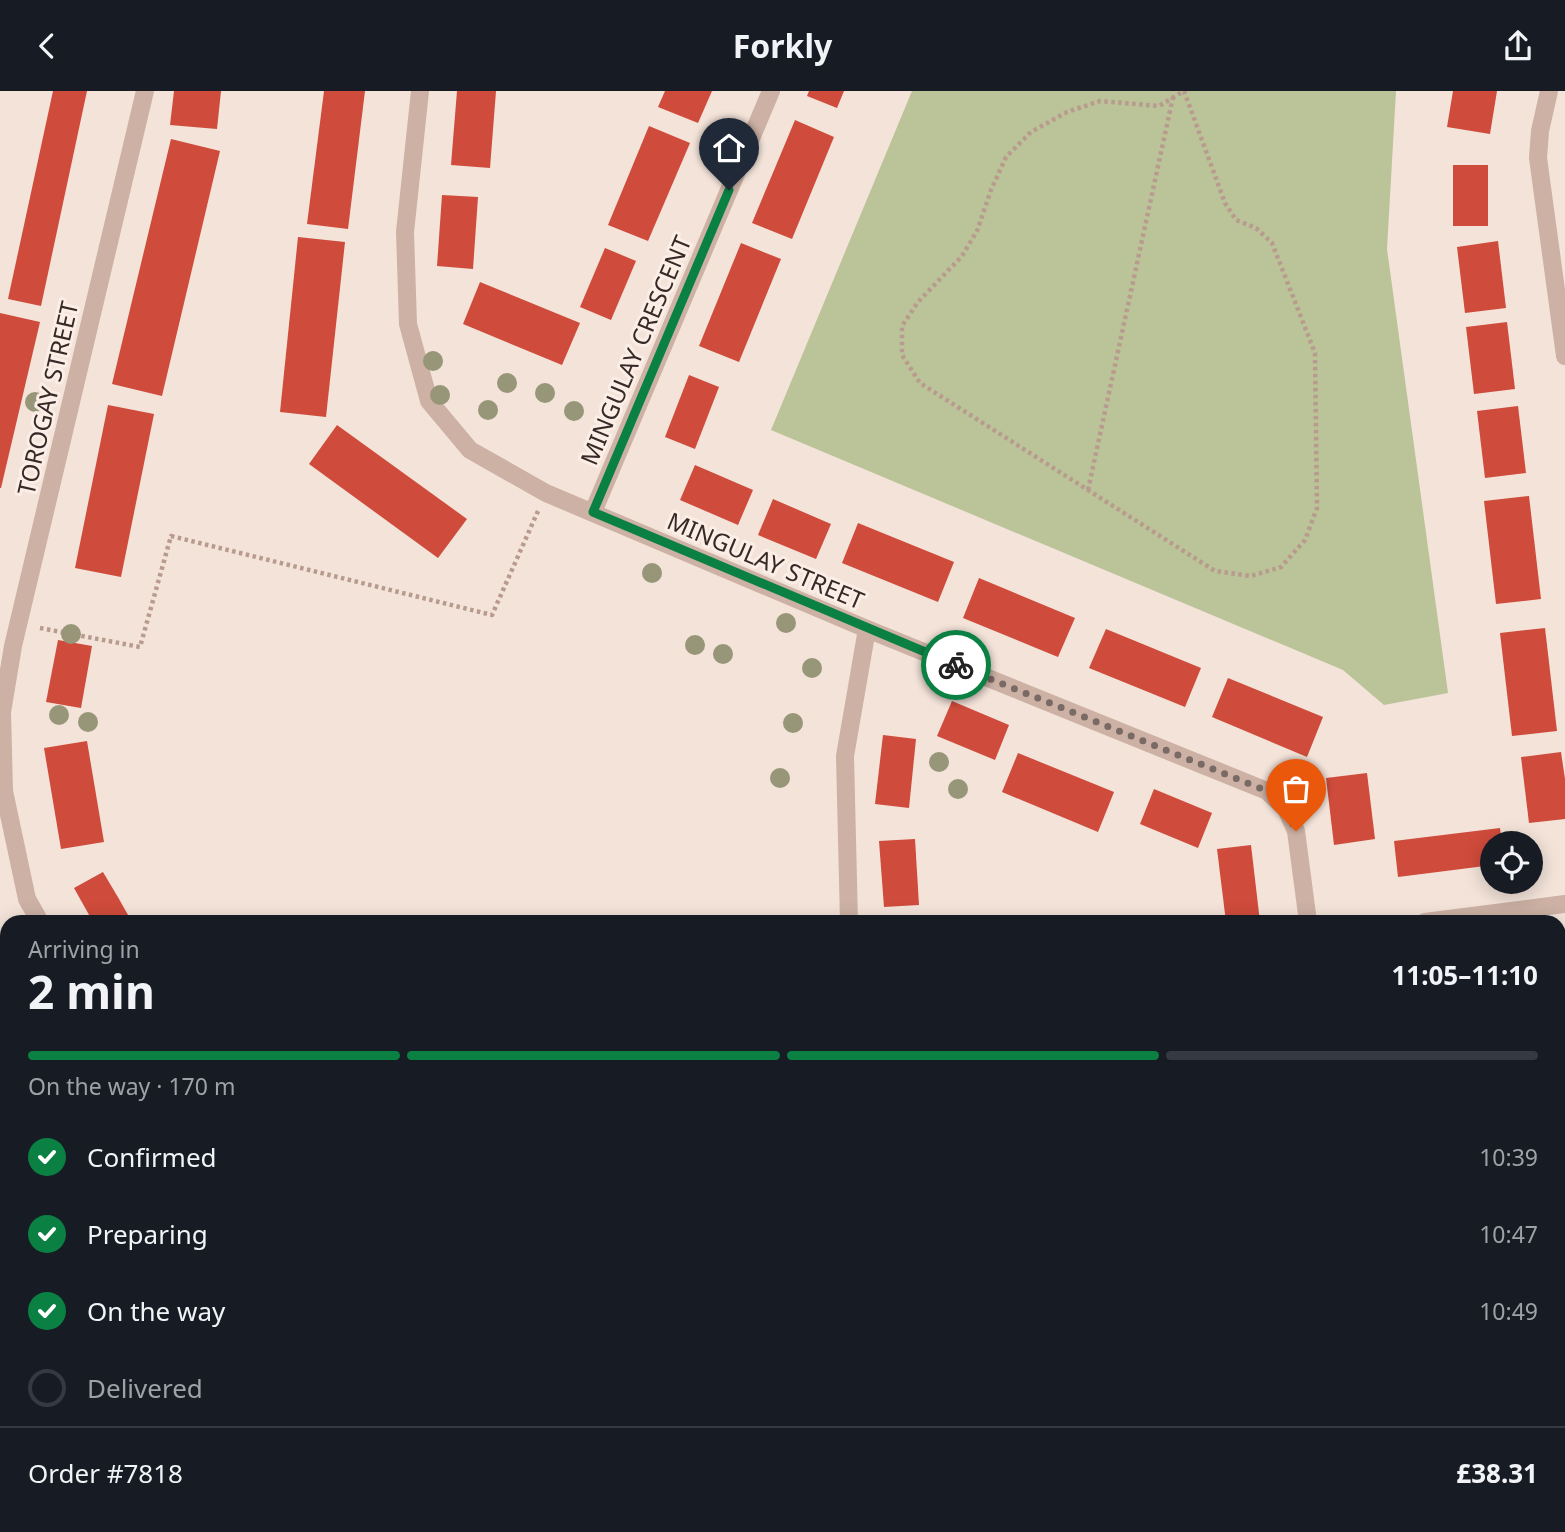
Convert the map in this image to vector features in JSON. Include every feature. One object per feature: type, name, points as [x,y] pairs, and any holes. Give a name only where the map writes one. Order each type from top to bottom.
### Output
[{"type":"street","name":"TOROGAY STREET","points":[[36,915],[27,899],[4,790],[2,712],[7,645],[19,624],[145,91]]},
{"type":"street","name":"MINGULAY STREET","points":[[420,91],[405,232],[408,324],[429,401],[470,450],[546,493],[867,629],[1267,791],[1286,809],[1296,831],[1307,915]]},
{"type":"street","name":"MINGULAY CRESCENT","points":[[593,512],[771,91]]},
{"type":"street","points":[[1549,91],[1540,131],[1538,158],[1565,356]]},
{"type":"street","points":[[849,915],[845,756],[867,629]]},
{"type":"street","points":[[1479,915],[1565,904]]},
{"type":"path","points":[[1184,91],[1225,203],[1236,220],[1256,228],[1272,243],[1315,353],[1317,508],[1305,540],[1281,567],[1251,576],[1215,571],[920,383],[902,355],[902,326],[918,302],[962,256],[977,231],[1006,157],[1031,132],[1067,112],[1100,101],[1159,106],[1173,97],[1184,91]]},
{"type":"path","points":[[1088,490],[1173,97]]},
{"type":"path","points":[[19,624],[140,647],[171,536],[492,615],[546,493]]},
{"type":"green space","points":[[912,91],[1396,91],[1387,249],[1448,693],[1384,705],[1343,670],[771,430]]},
{"type":"building","points":[[53,91],[87,91],[41,306],[8,299]]},
{"type":"building","points":[[174,91],[221,91],[217,129],[170,125]]},
{"type":"building","points":[[324,91],[365,91],[348,229],[307,224]]},
{"type":"building","points":[[457,91],[496,91],[490,168],[451,165]]},
{"type":"building","points":[[665,91],[712,91],[698,123],[658,107]]},
{"type":"building","points":[[809,91],[844,91],[837,108],[807,96]]},
{"type":"building","points":[[1453,91],[1497,91],[1490,134],[1447,127]]},
{"type":"building","points":[[795,120],[834,137],[792,239],[752,223]]},
{"type":"building","points":[[649,126],[690,143],[648,241],[608,225]]},
{"type":"building","points":[[171,139],[220,151],[162,396],[112,384]]},
{"type":"building","points":[[1453,165],[1488,165],[1488,226],[1453,226]]},
{"type":"building","points":[[442,195],[478,197],[473,269],[437,266]]},
{"type":"building","points":[[298,237],[345,242],[326,417],[280,412]]},
{"type":"building","points":[[1498,241],[1506,308],[1465,313],[1457,247]]},
{"type":"building","points":[[741,243],[781,259],[739,362],[699,346]]},
{"type":"building","points":[[605,248],[636,261],[611,320],[580,307]]},
{"type":"building","points":[[480,282],[580,323],[562,365],[463,324]]},
{"type":"building","points":[[0,313],[40,322],[1,488],[0,488]]},
{"type":"building","points":[[1507,322],[1515,389],[1474,394],[1466,327]]},
{"type":"building","points":[[689,375],[719,387],[695,449],[665,437]]},
{"type":"building","points":[[108,405],[154,414],[121,577],[75,568]]},
{"type":"building","points":[[1518,406],[1526,473],[1485,478],[1477,411]]},
{"type":"building","points":[[337,425],[467,519],[438,558],[309,464]]},
{"type":"building","points":[[695,465],[753,490],[738,525],[680,500]]},
{"type":"building","points":[[1529,496],[1541,599],[1496,604],[1484,501]]},
{"type":"building","points":[[773,499],[831,524],[816,559],[758,535]]},
{"type":"building","points":[[858,523],[954,562],[938,602],[842,563]]},
{"type":"building","points":[[979,578],[1075,618],[1058,657],[963,618]]},
{"type":"building","points":[[1545,628],[1557,731],[1512,736],[1500,633]]},
{"type":"building","points":[[1106,629],[1201,668],[1185,707],[1089,668]]},
{"type":"building","points":[[58,640],[92,646],[81,708],[46,702]]},
{"type":"building","points":[[1228,678],[1323,717],[1307,757],[1212,717]]},
{"type":"building","points":[[952,701],[1009,725],[995,760],[937,736]]},
{"type":"building","points":[[883,735],[916,739],[909,808],[875,804]]},
{"type":"building","points":[[87,741],[104,842],[61,849],[44,748]]},
{"type":"building","points":[[1561,752],[1565,779],[1565,819],[1529,823],[1521,757]]},
{"type":"building","points":[[1018,753],[1114,792],[1098,832],[1002,792]]},
{"type":"building","points":[[1367,773],[1375,839],[1334,845],[1326,778]]},
{"type":"building","points":[[1154,789],[1212,813],[1198,848],[1140,824]]},
{"type":"building","points":[[1500,828],[1500,831],[1480,831],[1480,867],[1398,877],[1394,841]]},
{"type":"building","points":[[915,839],[919,905],[884,907],[879,841]]},
{"type":"building","points":[[1251,845],[1259,915],[1225,915],[1217,849]]},
{"type":"building","points":[[103,872],[128,915],[89,915],[74,888]]},
{"type":"way so far","points":[[956,665],[1267,791],[1286,809],[1296,831]]},
{"type":"route","points":[[729,190],[593,512],[956,665]]}]
